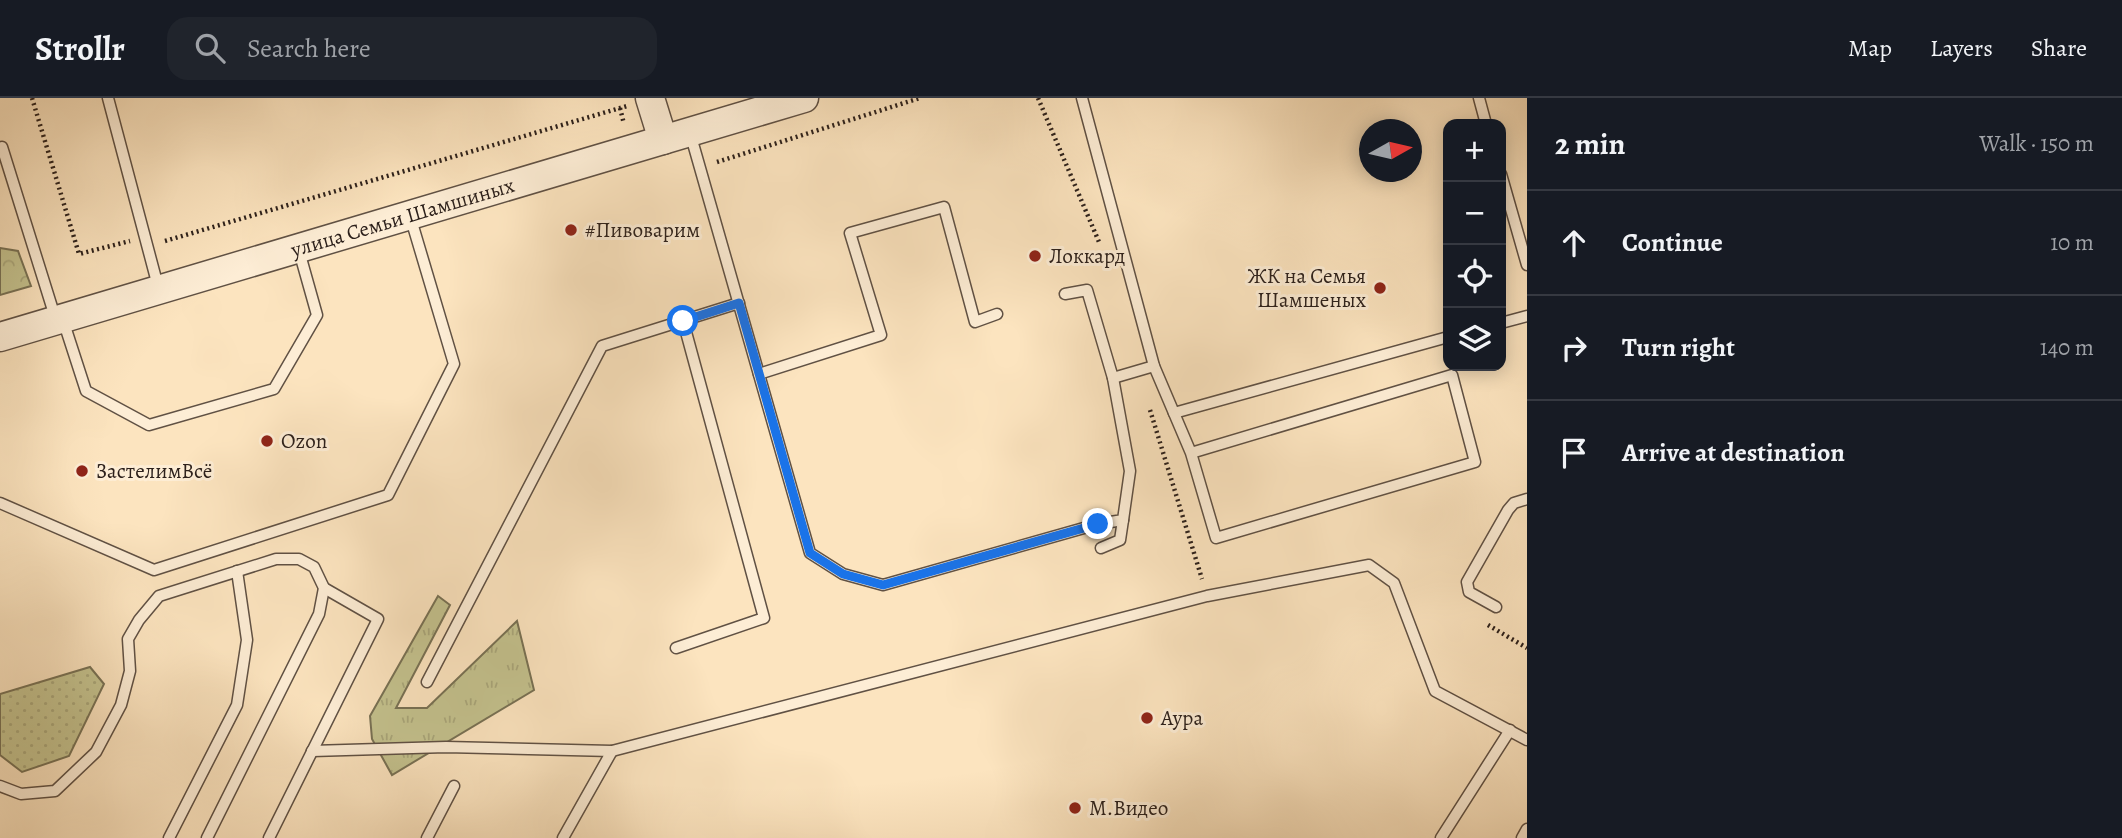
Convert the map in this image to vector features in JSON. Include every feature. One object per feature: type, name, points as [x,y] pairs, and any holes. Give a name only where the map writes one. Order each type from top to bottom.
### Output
[{"type":"street","points":[[650,98],[663,140]]},
{"type":"street","name":"улица Семьи Шамшиных","points":[[0,337],[804,98]]},
{"type":"lane","points":[[108,98],[159,290]]},
{"type":"lane","points":[[1082,98],[1154,366],[1191,453],[1216,538],[1475,462],[1452,376],[1191,453]]},
{"type":"lane","points":[[1479,98],[1485,119]]},
{"type":"lane","points":[[690,132],[810,553],[843,574],[883,585],[1098,524],[1123,520]]},
{"type":"lane","points":[[2,147],[59,320],[86,390],[149,425],[274,389],[317,315],[299,248]]},
{"type":"lane","points":[[1503,182],[1527,265]]},
{"type":"lane","points":[[760,374],[881,335],[850,233],[944,207],[975,322],[997,314]]},
{"type":"lane","points":[[0,503],[154,570],[388,495],[454,364],[410,215]]},
{"type":"lane","points":[[1065,295],[1087,290],[1113,378],[1129,471],[1120,540],[1101,548]]},
{"type":"lane","points":[[426,682],[602,346],[739,303]]},
{"type":"lane","points":[[1506,322],[1527,316]]},
{"type":"lane","points":[[676,648],[764,618],[683,321]]},
{"type":"lane","points":[[1174,413],[1443,338]]},
{"type":"lane","points":[[1113,378],[1154,366]]},
{"type":"lane","points":[[1496,607],[1469,592],[1467,582],[1508,510],[1514,503],[1527,499]]},
{"type":"lane","points":[[0,786],[21,794],[55,791],[96,752],[121,705],[130,671],[128,639],[139,620],[159,596],[275,559],[299,559],[314,568],[324,588],[378,619],[269,838]]},
{"type":"lane","points":[[312,751],[446,747],[612,751],[1207,596],[1370,565],[1394,583],[1435,691],[1527,740]]},
{"type":"lane","points":[[169,838],[237,705],[247,640],[236,571]]},
{"type":"lane","points":[[207,838],[319,614],[324,588]]},
{"type":"lane","points":[[1441,838],[1510,730]]},
{"type":"lane","points":[[563,838],[612,751]]},
{"type":"lane","points":[[427,838],[454,786]]},
{"type":"lane","points":[[1522,838],[1527,829]]},
{"type":"path","points":[[32,98],[79,254],[144,237],[160,243],[650,98]]},
{"type":"path","points":[[700,168],[920,98]]},
{"type":"path","points":[[1038,98],[1101,246]]},
{"type":"path","points":[[1139,371],[1197,560]]},
{"type":"green space","points":[[0,248],[18,251],[31,286],[0,295]]},
{"type":"green space","points":[[438,596],[450,605],[396,708],[427,708],[517,621],[534,690],[392,775],[372,739],[370,716]]},
{"type":"green space","points":[[90,667],[104,684],[69,756],[22,772],[0,755],[0,694]]},
{"type":"place","name":"#Пивоварим","points":[[571,230]]},
{"type":"place","name":"Локкард","points":[[1035,256]]},
{"type":"place","name":"ЖК на Семья Шамшеных","points":[[1380,288]]},
{"type":"place","name":"Ozon","points":[[267,441]]},
{"type":"place","name":"ЗастелимВсё","points":[[82,471]]},
{"type":"place","name":"Аура","points":[[1147,718]]},
{"type":"place","name":"М.Видео","points":[[1075,808]]},
{"type":"route","points":[[683,321],[739,303],[810,553],[843,574],[883,585],[1098,524]]}]
